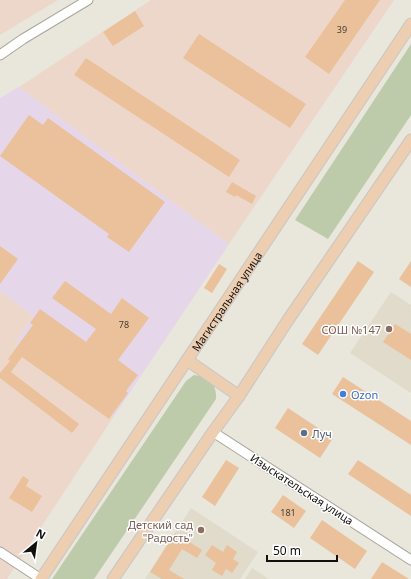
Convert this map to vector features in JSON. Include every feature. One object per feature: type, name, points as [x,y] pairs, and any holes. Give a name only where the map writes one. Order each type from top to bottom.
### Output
[{"type":"main road","name":"Магистральная улица","points":[[41,579],[411,24]]},
{"type":"main road","points":[[113,579],[239,396],[288,320],[411,140]]},
{"type":"main road","points":[[187,360],[239,396]]},
{"type":"street","points":[[0,55],[23,39],[88,0]]},
{"type":"street","name":"Изыскательская улица","points":[[213,432],[411,560]]},
{"type":"street","points":[[0,552],[41,579]]},
{"type":"shaded area","points":[[0,0],[58,0],[0,35]]},
{"type":"shaded area","points":[[151,0],[394,0],[229,244],[19,87]]},
{"type":"shaded area","points":[[19,87],[229,244],[114,416],[16,343],[33,316],[0,291],[0,98]]},
{"type":"shaded area","points":[[0,291],[33,316],[16,343],[114,416],[7,579],[0,579]]},
{"type":"shaded area","name":"СОШ №147","points":[[391,292],[411,305],[411,393],[350,353]]},
{"type":"shaded area","name":"Детский сад \"Радость\"","points":[[191,508],[258,552],[240,579],[145,579]]},
{"type":"shaded area","points":[[252,568],[269,579],[245,579]]},
{"type":"green space","points":[[411,44],[411,115],[328,239],[295,220]]},
{"type":"green space","points":[[194,375],[204,377],[211,382],[215,389],[216,399],[94,579],[52,579],[186,381]]},
{"type":"building","points":[[345,0],[380,0],[329,74],[305,57]]},
{"type":"building","points":[[135,11],[144,26],[113,46],[103,32]]},
{"type":"building","points":[[199,34],[306,104],[290,128],[183,58]]},
{"type":"building","points":[[86,58],[240,160],[229,177],[74,75]]},
{"type":"building","points":[[29,115],[43,125],[48,118],[165,202],[129,252],[107,237],[109,234],[0,156]]},
{"type":"building","points":[[232,182],[256,196],[252,204],[236,195],[235,197],[226,192]]},
{"type":"building","points":[[0,246],[18,259],[0,284]]},
{"type":"building","points":[[358,261],[374,272],[318,355],[302,344]]},
{"type":"building","points":[[411,261],[411,287],[399,279]]},
{"type":"building","points":[[219,264],[227,269],[212,293],[204,288]]},
{"type":"building","points":[[65,281],[111,314],[122,298],[149,318],[118,360],[138,375],[126,391],[128,393],[109,419],[22,357],[11,372],[79,424],[72,433],[0,378],[0,373],[10,361],[8,359],[33,325],[30,323],[40,309],[86,342],[96,329],[52,298]]},
{"type":"building","points":[[395,324],[411,334],[411,360],[383,342]]},
{"type":"building","points":[[343,377],[411,421],[411,445],[332,394]]},
{"type":"building","name":"Луч","points":[[288,408],[333,438],[320,458],[275,428]]},
{"type":"building","points":[[226,460],[239,468],[215,506],[202,497]]},
{"type":"building","points":[[358,460],[411,495],[411,516],[348,474]]},
{"type":"building","points":[[23,476],[29,480],[26,486],[42,496],[32,512],[9,498]]},
{"type":"building","points":[[283,495],[306,511],[294,528],[271,512]]},
{"type":"building","points":[[322,520],[367,551],[355,569],[310,538]]},
{"type":"building","points":[[175,533],[202,550],[197,558],[182,549],[169,570],[184,579],[162,579],[150,572]]},
{"type":"building","points":[[212,545],[223,552],[227,545],[237,552],[233,559],[239,563],[232,573],[226,569],[222,576],[212,570],[216,563],[205,555]]},
{"type":"building","points":[[382,562],[409,579],[371,579]]},
{"type":"place","name":"СОШ №147","points":[[389,329]]},
{"type":"place","name":"Ozon","points":[[343,394]]},
{"type":"place","name":"Луч","points":[[304,433]]},
{"type":"place","name":"Детский сад \"Радость\"","points":[[201,530]]}]
